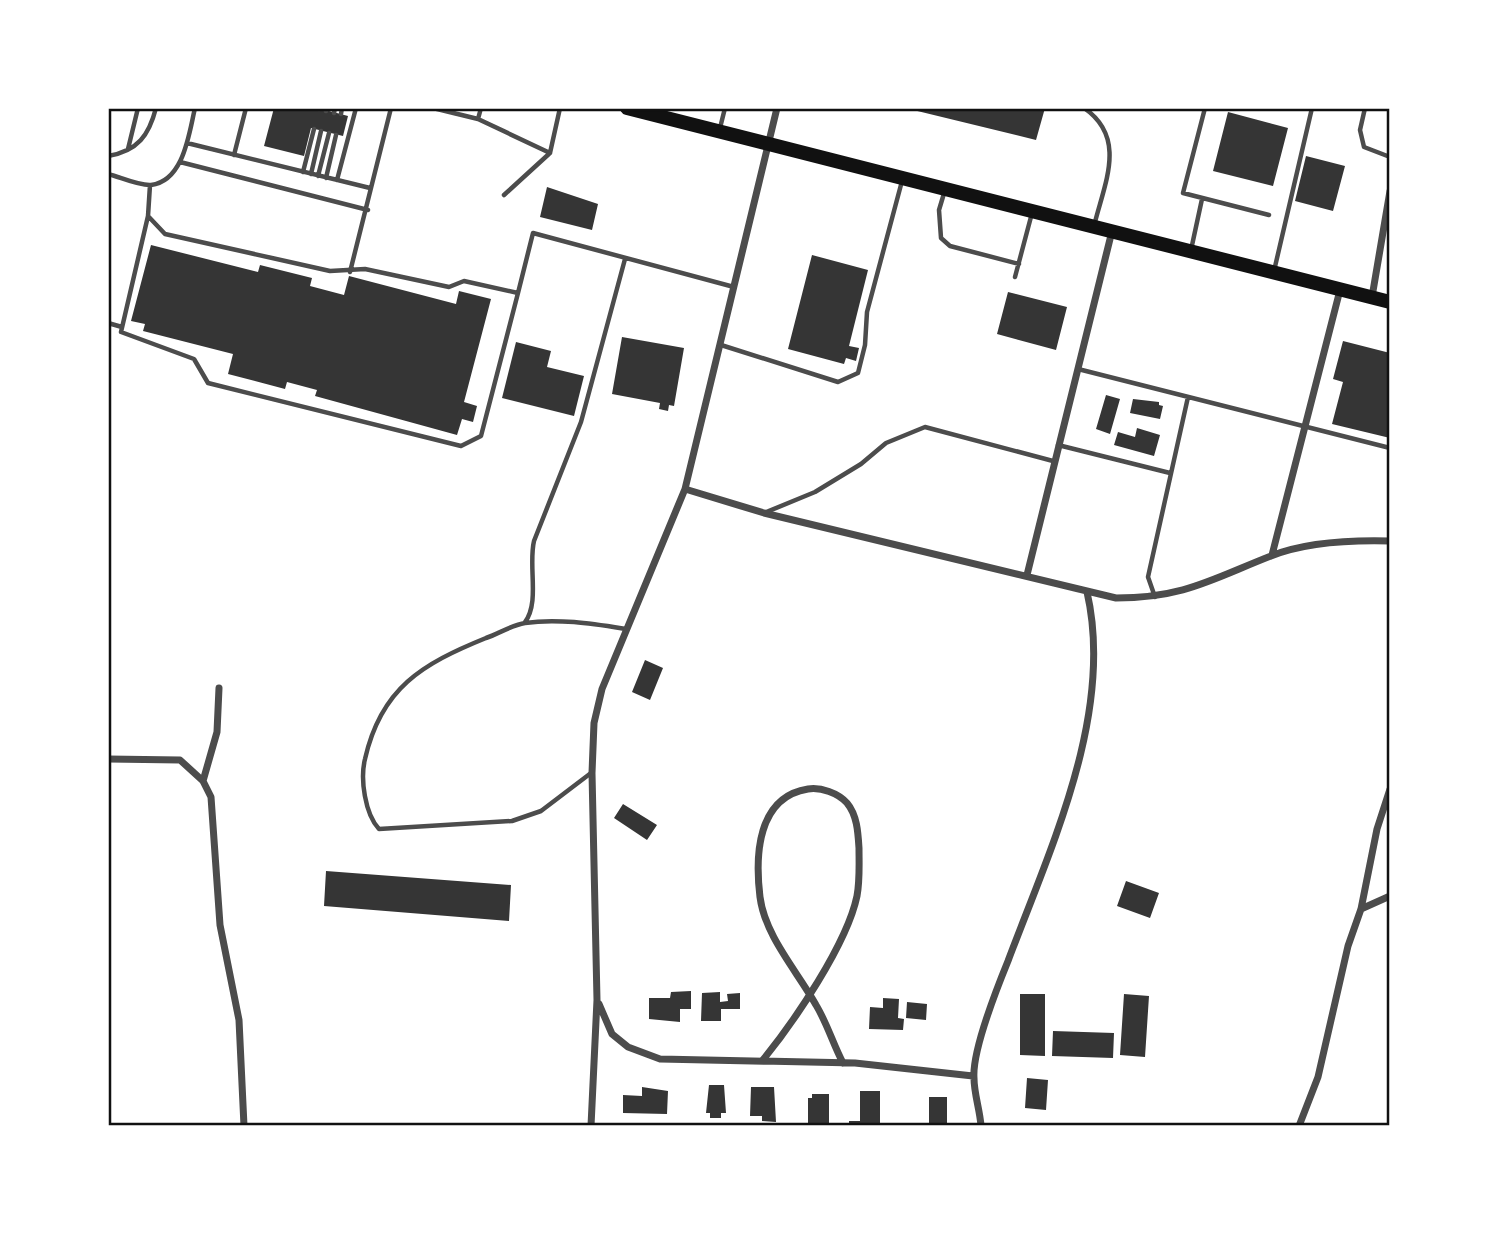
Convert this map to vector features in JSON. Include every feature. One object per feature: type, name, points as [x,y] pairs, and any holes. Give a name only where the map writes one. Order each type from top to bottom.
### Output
[{"type":"main road","points":[[627,108],[1390,302]]},
{"type":"street","points":[[591,1125],[597,1000],[592,773],[594,723],[602,689],[685,488],[777,108]]},
{"type":"street","points":[[1371,297],[1389,193]]},
{"type":"street","points":[[1027,575],[1053,461],[1112,231]]},
{"type":"street","points":[[1272,555],[1340,289]]},
{"type":"street","points":[[685,488],[764,513],[1116,598],[1155,598],[1209,583],[1272,555],[1344,543],[1390,541]]},
{"type":"street","points":[[981,1125],[973,1076],[997,989],[1066,799],[1088,722],[1096,667],[1094,620],[1087,592]]},
{"type":"street","points":[[202,781],[218,732],[219,688]]},
{"type":"street","points":[[108,759],[180,760],[202,781],[211,797],[220,925],[239,1020],[244,1125]]},
{"type":"street","points":[[762,1061],[809,994],[846,926],[856,897],[860,870],[856,819],[847,803],[833,792],[815,788],[782,799],[765,821],[760,842],[760,896],[765,919],[809,994],[843,1063]]},
{"type":"street","points":[[1298,1125],[1318,1077],[1348,946],[1361,909],[1377,829],[1390,789]]},
{"type":"street","points":[[1361,909],[1390,896]]},
{"type":"street","points":[[597,1000],[612,1034],[642,1054],[660,1059],[843,1063],[973,1076]]},
{"type":"lane","points":[[127,150],[138,108]]},
{"type":"lane","points":[[108,156],[142,143],[151,129],[156,108]]},
{"type":"lane","points":[[108,174],[150,185],[163,180],[180,162],[195,108]]},
{"type":"lane","points":[[234,155],[246,108]]},
{"type":"lane","points":[[337,180],[356,108]]},
{"type":"lane","points":[[350,272],[368,210],[370,188],[391,108]]},
{"type":"lane","points":[[433,108],[478,119],[550,153]]},
{"type":"lane","points":[[478,119],[481,108]]},
{"type":"lane","points":[[504,195],[550,153],[560,108]]},
{"type":"lane","points":[[719,132],[725,108]]},
{"type":"lane","points":[[1084,108],[1108,132],[1111,156],[1093,226]]},
{"type":"lane","points":[[1205,108],[1183,193],[1269,215]]},
{"type":"lane","points":[[1273,272],[1312,108]]},
{"type":"lane","points":[[1365,108],[1360,130],[1364,146],[1390,157]]},
{"type":"lane","points":[[303,172],[314,129]]},
{"type":"lane","points":[[310,174],[321,131]]},
{"type":"lane","points":[[318,176],[329,133]]},
{"type":"lane","points":[[326,178],[336,135]]},
{"type":"lane","points":[[187,143],[370,188]]},
{"type":"lane","points":[[180,162],[368,210]]},
{"type":"lane","points":[[721,345],[838,382],[858,373],[865,345],[867,312],[903,178]]},
{"type":"lane","points":[[150,185],[148,216],[121,332],[194,359],[208,383],[461,446],[481,436],[533,233],[735,287]]},
{"type":"lane","points":[[946,189],[939,210],[941,238],[950,246],[1019,264]]},
{"type":"lane","points":[[1191,251],[1202,199]]},
{"type":"lane","points":[[1015,277],[1032,211]]},
{"type":"lane","points":[[148,216],[165,234],[330,271],[350,272],[365,269],[449,287],[464,281],[518,293]]},
{"type":"lane","points":[[524,623],[531,615],[533,601],[530,558],[534,541],[581,422],[625,259]]},
{"type":"lane","points":[[108,323],[122,327]]},
{"type":"lane","points":[[1077,368],[1390,448]]},
{"type":"lane","points":[[1155,598],[1148,578],[1188,397]]},
{"type":"lane","points":[[764,513],[816,492],[861,464],[886,443],[925,427],[1053,461]]},
{"type":"lane","points":[[1057,445],[1170,473]]},
{"type":"lane","points":[[592,773],[541,810],[512,821],[379,829],[370,820],[362,769],[372,728],[394,693],[417,672],[454,651],[524,623],[583,622],[626,629]]},
{"type":"building","points":[[274,108],[318,108],[348,116],[343,136],[311,128],[304,156],[264,146]]},
{"type":"building","points":[[905,108],[1045,108],[1036,140]]},
{"type":"building","points":[[1228,112],[1288,128],[1273,186],[1213,171]]},
{"type":"building","points":[[1306,156],[1345,166],[1333,211],[1295,201]]},
{"type":"building","points":[[547,187],[598,204],[592,230],[540,217]]},
{"type":"building","points":[[151,245],[258,272],[260,265],[312,278],[310,286],[344,295],[349,276],[456,304],[459,291],[491,299],[464,402],[477,406],[473,422],[462,419],[457,435],[315,396],[317,390],[287,382],[285,389],[228,374],[233,354],[143,331],[145,324],[131,321]]},
{"type":"building","points":[[812,255],[868,270],[849,346],[859,348],[856,361],[846,358],[844,364],[788,349]]},
{"type":"building","points":[[1008,292],[1067,307],[1056,350],[997,334]]},
{"type":"building","points":[[622,337],[684,348],[674,406],[669,405],[668,411],[659,409],[660,403],[612,394]]},
{"type":"building","points":[[1343,341],[1390,353],[1390,438],[1332,424],[1343,382],[1333,379]]},
{"type":"building","points":[[516,342],[551,351],[547,367],[584,376],[574,416],[502,398]]},
{"type":"building","points":[[1106,395],[1120,399],[1110,434],[1096,429]]},
{"type":"building","points":[[1133,399],[1159,402],[1159,405],[1163,406],[1160,419],[1130,413]]},
{"type":"building","points":[[1137,428],[1160,435],[1154,456],[1114,445],[1118,432],[1135,437]]},
{"type":"building","points":[[645,660],[663,668],[650,700],[632,692]]},
{"type":"building","points":[[623,804],[657,825],[647,840],[614,818]]},
{"type":"building","points":[[326,871],[511,885],[509,921],[324,906]]},
{"type":"building","points":[[1126,881],[1159,893],[1150,918],[1117,906]]},
{"type":"building","points":[[691,991],[691,1009],[680,1009],[680,1022],[649,1019],[649,998],[670,998],[671,992]]},
{"type":"building","points":[[720,992],[720,1002],[728,1001],[727,994],[740,993],[740,1009],[721,1009],[721,1021],[701,1021],[702,993]]},
{"type":"building","points":[[1020,994],[1045,994],[1045,1056],[1020,1055]]},
{"type":"building","points":[[1124,994],[1149,996],[1145,1057],[1120,1055]]},
{"type":"building","points":[[883,998],[899,999],[898,1018],[904,1019],[903,1030],[869,1029],[870,1007],[883,1008]]},
{"type":"building","points":[[907,1002],[927,1004],[926,1020],[906,1018]]},
{"type":"building","points":[[1053,1031],[1114,1033],[1113,1058],[1052,1056]]},
{"type":"building","points":[[1027,1078],[1048,1080],[1046,1110],[1025,1108]]},
{"type":"building","points":[[709,1085],[724,1085],[726,1113],[721,1113],[721,1118],[710,1118],[710,1113],[706,1113]]},
{"type":"building","points":[[642,1087],[668,1091],[667,1114],[623,1113],[623,1095],[642,1096]]},
{"type":"building","points":[[751,1087],[774,1087],[776,1122],[762,1121],[762,1116],[750,1116]]},
{"type":"building","points":[[860,1091],[880,1091],[880,1126],[849,1126],[849,1121],[860,1121]]},
{"type":"building","points":[[812,1094],[829,1094],[829,1126],[808,1126],[808,1098],[812,1098]]},
{"type":"building","points":[[929,1097],[947,1097],[947,1126],[929,1126]]}]
